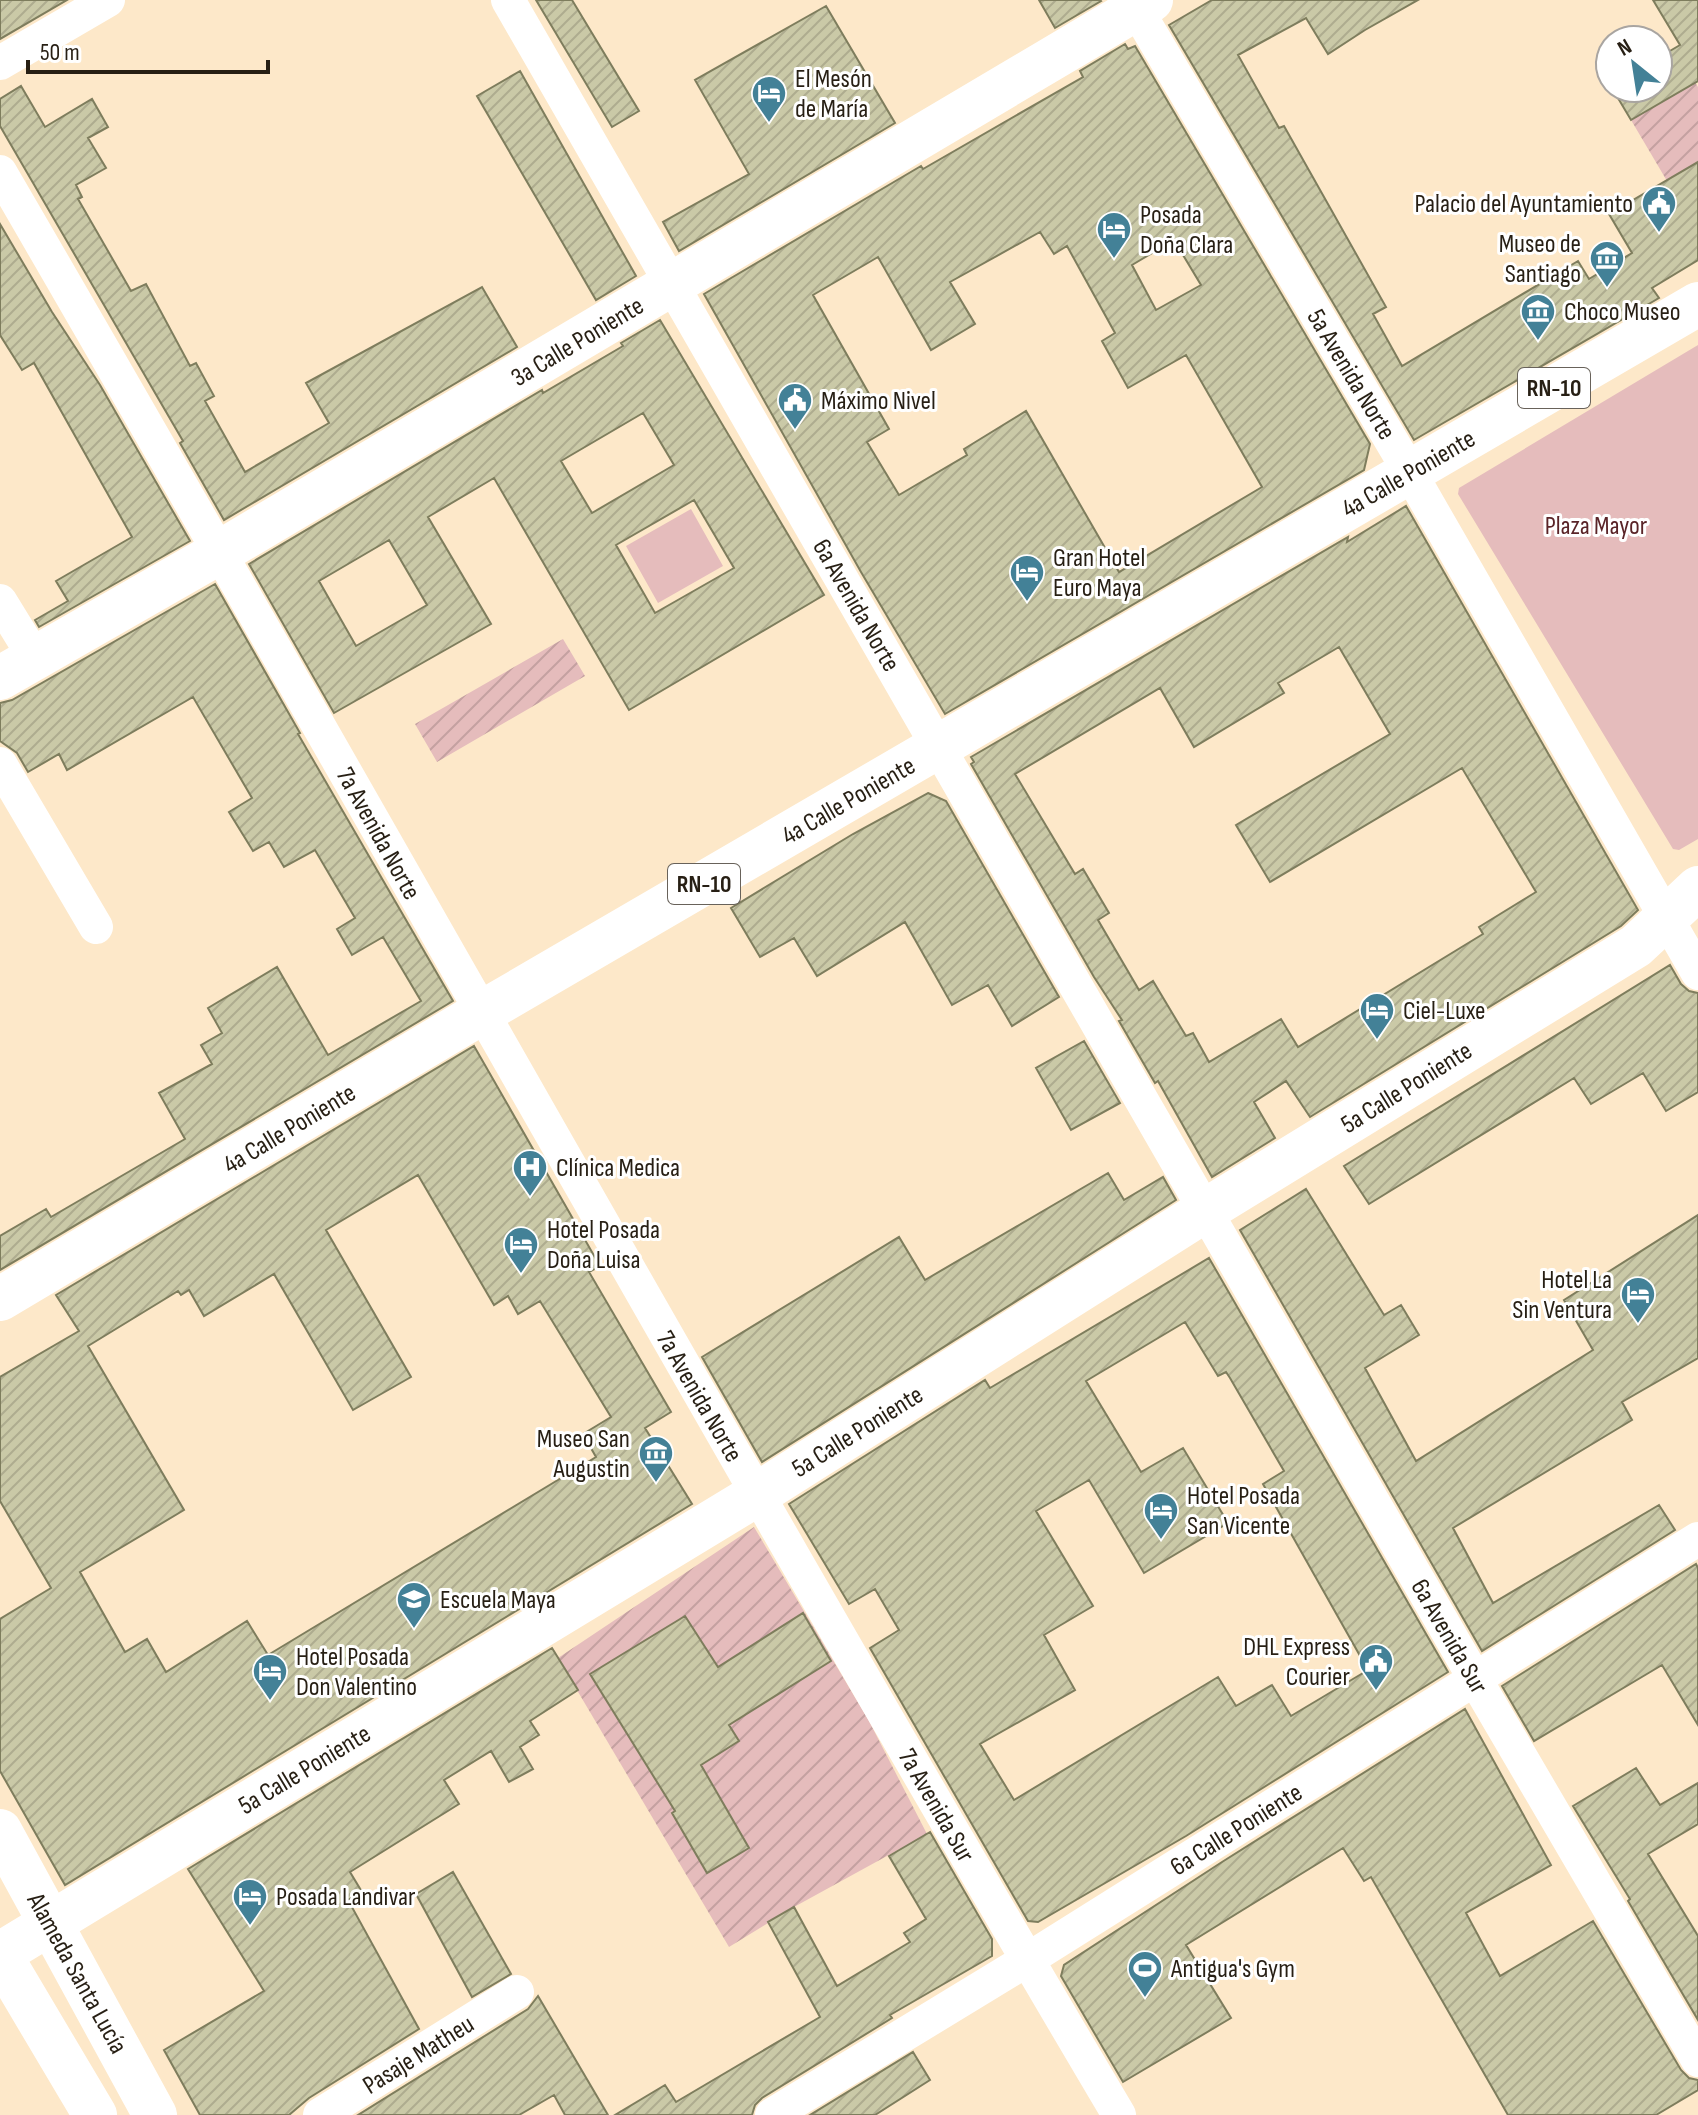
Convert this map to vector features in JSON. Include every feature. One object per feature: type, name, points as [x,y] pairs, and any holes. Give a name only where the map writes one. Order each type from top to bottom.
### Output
[{"type":"main road","name":"3a Calle Poniente","points":[[17,668],[672,285],[1139,3]]},
{"type":"main road","name":"4a Calle Poniente","points":[[0,1299],[481,1013],[1698,304]]},
{"type":"main road","name":"5a Calle Poniente","points":[[0,1954],[756,1495],[1206,1210],[1636,946],[1698,888]]},
{"type":"main road","name":"Alameda Santa Lucía","points":[[0,1831],[155,2115]]},
{"type":"main road","points":[[0,1954],[95,2115]]},
{"type":"street","points":[[0,63],[108,0]]},
{"type":"street","name":"6a Avenida Norte","points":[[508,0],[1206,1210]]},
{"type":"street","name":"5a Avenida Norte","points":[[1139,3],[1698,973]]},
{"type":"street","name":"7a Avenida Norte","points":[[0,172],[220,552],[756,1495]]},
{"type":"street","points":[[0,601],[17,668]]},
{"type":"street","points":[[0,764],[96,927]]},
{"type":"street","name":"6a Avenida Sur","points":[[1206,1210],[1698,2060]]},
{"type":"street","name":"7a Avenida Sur","points":[[756,1495],[1119,2115]]},
{"type":"street","name":"6a Calle Poniente","points":[[772,2115],[1027,1960],[1698,1539]]},
{"type":"street","name":"Pasaje Matheu","points":[[320,2115],[517,1992]]},
{"type":"green space","points":[[1695,82],[1698,87],[1698,162],[1667,181],[1631,120],[1658,104],[1674,104],[1674,94]]},
{"type":"green space","name":"Plaza Mayor","points":[[1698,345],[1698,839],[1679,850],[1673,849],[1458,494],[1459,488]]},
{"type":"green space","points":[[691,509],[723,566],[658,603],[626,546]]},
{"type":"green space","points":[[563,639],[585,676],[437,762],[415,724]]},
{"type":"green space","points":[[754,1527],[869,1721],[927,1834],[794,1907],[729,1947],[558,1658]]},
{"type":"building","points":[[0,0],[67,0],[0,39]]},
{"type":"building","points":[[536,0],[572,0],[639,111],[612,127]]},
{"type":"building","points":[[1039,0],[1100,0],[1101,1],[1055,28]]},
{"type":"building","points":[[1212,0],[1418,0],[1328,54],[1306,18],[1238,55],[1279,128],[1284,126],[1386,307],[1373,314],[1402,366],[1578,261],[1589,279],[1632,253],[1609,214],[1698,162],[1698,260],[1652,288],[1659,298],[1414,440],[1169,25]]},
{"type":"building","points":[[1653,0],[1698,0],[1698,81],[1674,95],[1674,49],[1680,45],[1674,35],[1674,24],[1667,24]]},
{"type":"building","points":[[826,6],[895,123],[679,251],[663,222],[749,174],[695,80]]},
{"type":"building","points":[[1125,44],[1128,49],[1135,46],[1370,444],[1364,470],[945,714],[704,294],[921,166],[923,169],[1083,77],[1080,71]],"holes":[[[1040,232],[1054,254],[1067,246],[1115,333],[1102,341],[1128,388],[1186,355],[1262,487],[1119,572],[1026,411],[964,449],[967,455],[899,495],[867,442],[889,429],[813,295],[878,257],[931,350],[975,324],[950,282]],[[1174,240],[1201,285],[1156,310],[1132,265]]]},
{"type":"building","points":[[520,71],[636,276],[596,300],[477,96]]},
{"type":"building","points":[[21,86],[45,127],[92,99],[108,127],[88,138],[106,168],[76,185],[82,197],[78,199],[131,291],[146,284],[190,366],[196,363],[214,396],[205,401],[245,472],[329,423],[306,383],[482,287],[517,347],[224,520],[180,443],[183,441],[0,126],[0,99]]},
{"type":"building","points":[[1622,104],[1658,104],[1631,120]]},
{"type":"building","points":[[0,224],[100,385],[190,541],[39,627],[35,620],[68,601],[56,581],[132,537],[34,363],[22,370],[0,335]]},
{"type":"building","points":[[660,320],[824,595],[629,710],[494,478],[428,517],[491,624],[334,713],[249,564],[542,390],[543,393],[623,346],[621,343]],"holes":[[[643,413],[674,465],[592,513],[561,461]],[[694,500],[734,568],[655,613],[616,545]],[[389,540],[427,605],[356,646],[319,581]]]},
{"type":"building","points":[[1406,506],[1638,910],[1621,926],[1310,1117],[1286,1081],[1254,1102],[1275,1138],[1212,1177],[971,764],[974,762],[971,757],[1348,537],[1347,542]],"holes":[[[1339,647],[1390,734],[1236,825],[1270,882],[1462,768],[1536,892],[1479,927],[1483,934],[1298,1047],[1281,1019],[1209,1062],[1193,1033],[1186,1036],[1153,981],[1139,990],[1098,920],[1109,913],[1083,869],[1075,874],[1015,774],[1160,688],[1194,747],[1284,693],[1278,683]]]},
{"type":"building","points":[[215,584],[453,1001],[0,1270],[0,1236],[46,1209],[51,1217],[185,1139],[159,1093],[212,1064],[201,1045],[222,1033],[208,1008],[277,967],[328,1055],[421,1001],[383,937],[352,955],[337,929],[355,918],[315,850],[284,867],[269,842],[253,851],[229,812],[252,798],[193,697],[67,770],[59,754],[28,772],[17,753],[0,741],[0,703],[12,700]]},
{"type":"building","points":[[928,793],[946,801],[1059,997],[1012,1026],[988,985],[952,1005],[905,922],[817,976],[794,938],[760,957],[731,908],[853,834]]},
{"type":"building","points":[[1670,965],[1681,984],[1689,991],[1698,993],[1698,1092],[1666,1111],[1643,1073],[1591,1104],[1574,1078],[1369,1204],[1344,1166]]},
{"type":"building","points":[[1084,1041],[1120,1103],[1071,1130],[1036,1068]]},
{"type":"building","points":[[474,1046],[600,1266],[589,1272],[671,1412],[645,1428],[692,1504],[65,1885],[0,1771],[0,1619],[51,1588],[0,1501],[0,1377],[79,1331],[56,1295]],"holes":[[[418,1175],[494,1305],[508,1296],[518,1314],[540,1301],[611,1417],[583,1434],[596,1457],[268,1655],[247,1621],[166,1672],[147,1639],[125,1652],[80,1572],[184,1510],[88,1346],[178,1291],[181,1295],[189,1290],[204,1316],[274,1274],[353,1410],[411,1377],[326,1230]]]},
{"type":"building","points":[[1108,1173],[1124,1200],[1163,1177],[1176,1200],[762,1462],[702,1357],[899,1237],[925,1280]]},
{"type":"building","points":[[1306,1189],[1384,1315],[1401,1305],[1419,1335],[1365,1368],[1416,1461],[1593,1350],[1564,1300],[1698,1215],[1698,1358],[1622,1402],[1632,1420],[1453,1528],[1493,1603],[1659,1505],[1675,1530],[1482,1651],[1240,1230]]},
{"type":"building","points":[[1209,1258],[1448,1672],[1186,1836],[1038,1922],[1028,1921],[870,1648],[899,1630],[875,1589],[849,1604],[789,1504],[985,1380],[990,1388]],"holes":[[[1185,1322],[1218,1376],[1226,1372],[1284,1471],[1263,1484],[1368,1670],[1291,1716],[1272,1685],[1236,1706],[1218,1677],[1014,1800],[980,1744],[1075,1690],[1044,1635],[1093,1606],[1036,1511],[1089,1480],[1144,1573],[1228,1523],[1183,1448],[1141,1472],[1086,1381]]]},
{"type":"building","points":[[1696,1564],[1698,1725],[1662,1665],[1534,1741],[1502,1686]]},
{"type":"building","points":[[803,1613],[831,1661],[729,1725],[739,1741],[701,1765],[749,1848],[707,1873],[672,1813],[675,1811],[590,1674],[685,1616],[718,1667]]},
{"type":"building","points":[[552,1648],[578,1690],[530,1721],[539,1735],[520,1747],[533,1769],[509,1782],[491,1751],[444,1780],[459,1804],[350,1872],[362,1892],[348,1900],[419,2029],[309,2098],[289,2115],[200,2115],[164,2050],[264,1991],[188,1869]]},
{"type":"building","points":[[1465,1709],[1551,1865],[1466,1913],[1500,1976],[1593,1921],[1681,2070],[1689,2078],[1698,2080],[1698,2090],[1656,2115],[1508,2115],[1371,1877],[1364,1881],[1343,1848],[1186,1945],[1231,2018],[1123,2082],[1061,1976],[1064,1965]]},
{"type":"building","points":[[1636,1768],[1660,1805],[1698,1783],[1698,1824],[1648,1854],[1698,1936],[1698,2020],[1573,1806]]},
{"type":"building","points":[[930,1832],[992,1939],[992,1956],[890,2015],[892,2018],[762,2098],[755,2105],[752,2115],[615,2115],[665,2085],[676,2102],[820,2017],[768,1922],[794,1907],[837,1986],[910,1942],[904,1933],[926,1919],[889,1856]]},
{"type":"building","points":[[453,1872],[511,1974],[472,1997],[416,1894]]},
{"type":"building","points":[[538,1996],[608,2115],[565,2115],[554,2095],[519,2115],[358,2115],[528,2009]]},
{"type":"building","points":[[913,2052],[930,2080],[875,2115],[810,2115]]},
{"type":"place","name":"El Mesón de María","points":[[769,124]]},
{"type":"place","name":"Palacio del Ayuntamiento","points":[[1659,234]]},
{"type":"place","name":"Posada Doña Clara","points":[[1114,260]]},
{"type":"place","name":"Museo de Santiago","points":[[1607,289]]},
{"type":"place","name":"Choco Museo","points":[[1538,342]]},
{"type":"place","name":"Máximo Nivel","points":[[795,431]]},
{"type":"place","name":"Gran Hotel Euro Maya","points":[[1027,603]]},
{"type":"place","name":"Ciel-Luxe","points":[[1377,1041]]},
{"type":"place","name":"Clínica Medica","points":[[530,1198]]},
{"type":"place","name":"Hotel Posada Doña Luisa","points":[[521,1275]]},
{"type":"place","name":"Hotel La Sin Ventura","points":[[1638,1325]]},
{"type":"place","name":"Museo San Augustin","points":[[656,1484]]},
{"type":"place","name":"Hotel Posada San Vicente","points":[[1161,1541]]},
{"type":"place","name":"Escuela Maya","points":[[414,1630]]},
{"type":"place","name":"DHL Express Courier","points":[[1376,1692]]},
{"type":"place","name":"Hotel Posada Don Valentino","points":[[270,1702]]},
{"type":"place","name":"Posada Landivar","points":[[250,1927]]},
{"type":"place","name":"Antigua's Gym","points":[[1145,1999]]}]
